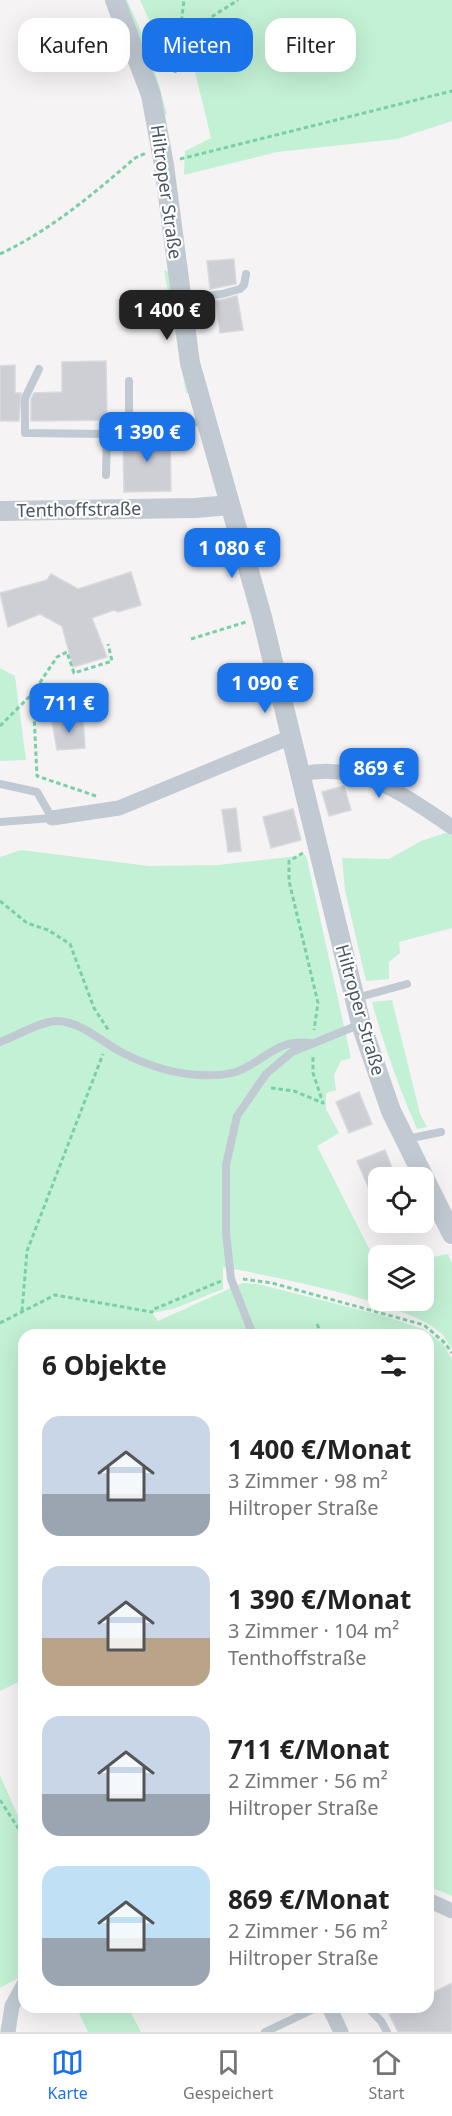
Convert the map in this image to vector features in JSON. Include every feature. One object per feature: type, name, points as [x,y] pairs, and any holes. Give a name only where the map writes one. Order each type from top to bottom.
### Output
[{"type":"street","name":"Hiltroper Straße","points":[[115,0],[151,95],[163,155],[190,363],[262,617],[361,1024],[391,1111],[452,1234]]},
{"type":"street","name":"Tenthoffstraße","points":[[0,511],[195,508],[230,505]]},
{"type":"street","points":[[52,818],[119,808],[291,737]]},
{"type":"street","points":[[301,774],[319,770],[342,772],[386,784],[452,827]]},
{"type":"street","points":[[434,1903],[452,1911]]},
{"type":"street","points":[[8,2032],[12,2006],[18,1995]]},
{"type":"street","points":[[332,2013],[341,2032]]},
{"type":"lane","points":[[180,299],[234,291],[244,285],[246,274]]},
{"type":"lane","points":[[39,369],[25,398],[25,433],[107,434],[129,424],[205,422]]},
{"type":"lane","points":[[129,381],[129,424]]},
{"type":"lane","points":[[106,475],[107,434]]},
{"type":"lane","points":[[0,784],[37,792],[52,818],[0,822]]},
{"type":"lane","points":[[354,998],[407,984]]},
{"type":"lane","points":[[0,1042],[53,1021],[73,1022],[125,1054],[179,1073],[223,1074],[243,1070],[291,1041],[313,1043]]},
{"type":"lane","points":[[252,1329],[231,1279],[226,1232],[226,1165],[237,1116],[266,1074],[292,1052],[361,1024]]},
{"type":"lane","points":[[405,1140],[441,1132]]},
{"type":"lane","points":[[265,2032],[305,2013]]},
{"type":"lane","points":[[373,2013],[387,2032]]},
{"type":"path","points":[[182,18],[184,0]]},
{"type":"path","points":[[210,18],[238,0]]},
{"type":"path","points":[[0,254],[35,238],[80,206],[135,158],[206,152],[452,92]]},
{"type":"path","points":[[191,639],[262,617]]},
{"type":"path","points":[[0,726],[33,693],[57,657],[67,652],[74,673],[112,661],[108,644]]},
{"type":"path","points":[[33,693],[37,776],[93,794],[119,808]]},
{"type":"path","points":[[257,1086],[294,1091],[323,1103],[313,1073],[313,1043],[318,1003],[289,881],[289,861],[300,854],[319,848]]},
{"type":"path","points":[[0,901],[27,923],[48,930],[70,944],[94,1008],[125,1054]]},
{"type":"path","points":[[22,1311],[27,1251],[107,1045]]},
{"type":"path","points":[[317,1324],[319,1329]]},
{"type":"path","points":[[0,1800],[18,1828]]},
{"type":"green space","points":[[122,0],[127,0],[142,36],[142,56],[130,18]]},
{"type":"green space","points":[[140,0],[452,0],[452,121],[397,139],[277,152],[184,175],[185,151],[211,138],[195,72],[253,72],[253,18],[148,18]]},
{"type":"green space","points":[[148,72],[155,72],[167,115],[163,114]]},
{"type":"green space","points":[[164,270],[169,272],[179,348],[189,393],[186,393]]},
{"type":"green space","points":[[0,668],[15,676],[26,760],[0,761]]},
{"type":"green space","points":[[452,831],[452,928],[399,942],[400,953],[389,962],[389,979],[366,981],[345,890],[342,858],[389,859],[421,841]]},
{"type":"green space","points":[[21,850],[149,866],[218,865],[306,855],[351,1058],[341,1061],[334,1075],[336,1090],[326,1093],[326,1109],[339,1133],[317,1146],[368,1246],[368,1301],[223,1267],[223,1289],[173,1309],[152,1313],[158,1321],[242,1283],[258,1284],[384,1316],[423,1329],[18,1329],[18,1682],[0,1691],[0,857]]},
{"type":"green space","points":[[392,1000],[420,1114],[427,1127],[417,1129],[392,1066],[372,1002]]},
{"type":"green space","points":[[448,1254],[452,1263],[452,1349],[442,1334],[426,1323],[399,1311],[434,1311],[434,1257]]},
{"type":"green space","points":[[434,1337],[443,1344],[452,1359],[452,1896],[434,1888]]},
{"type":"green space","points":[[0,1775],[18,1816],[18,1978],[0,1988]]},
{"type":"green space","points":[[79,2013],[131,2013],[141,2032],[88,2032]]},
{"type":"building","points":[[234,259],[236,284],[210,289],[207,261]]},
{"type":"building","points":[[237,296],[243,330],[220,333],[216,301]]},
{"type":"building","points":[[106,361],[107,420],[31,421],[31,399],[34,393],[62,392],[62,362]]},
{"type":"building","points":[[15,365],[15,393],[21,393],[19,421],[0,421],[0,366]]},
{"type":"building","points":[[170,434],[171,491],[124,492],[123,435]]},
{"type":"building","points":[[131,572],[141,605],[118,612],[114,610],[92,618],[107,657],[73,667],[62,626],[40,614],[8,627],[0,593],[47,580],[51,574],[78,589]]},
{"type":"building","points":[[56,717],[83,721],[85,748],[57,750],[52,721]]},
{"type":"building","points":[[344,786],[351,810],[329,816],[322,792]]},
{"type":"building","points":[[236,808],[241,851],[228,852],[222,810]]},
{"type":"building","points":[[293,809],[301,840],[271,848],[263,817]]},
{"type":"building","points":[[359,1092],[372,1124],[349,1133],[336,1102]]},
{"type":"building","points":[[385,1150],[392,1167],[368,1167],[368,1187],[357,1161]]},
{"type":"building","points":[[452,1983],[452,2032],[398,2032],[389,2014],[434,2013],[434,1992]]}]
